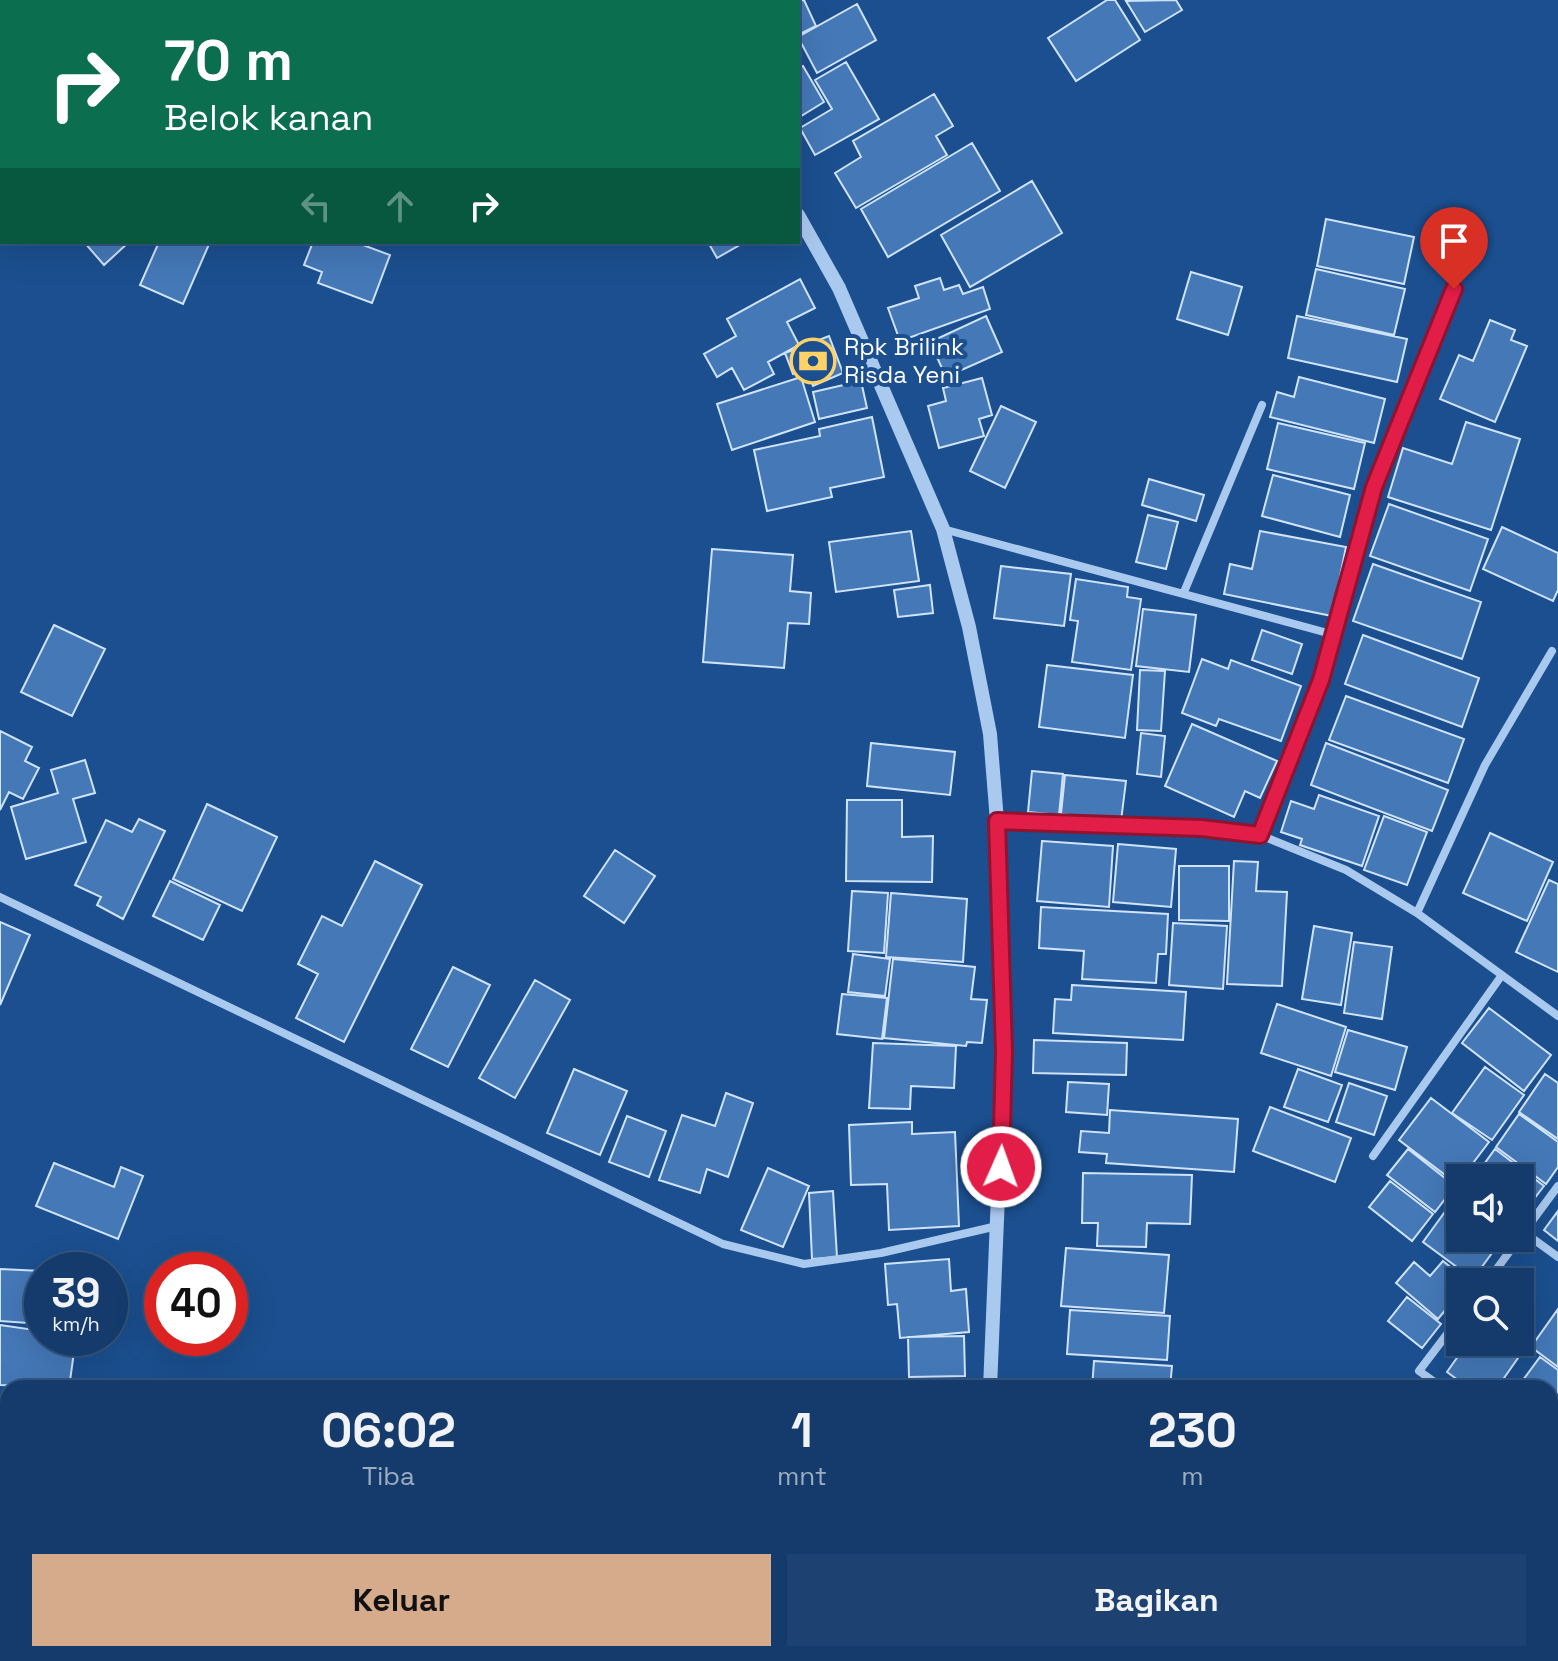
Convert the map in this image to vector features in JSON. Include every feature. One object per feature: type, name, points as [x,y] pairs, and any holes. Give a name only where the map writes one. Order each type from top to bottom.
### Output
[{"type":"street","points":[[800,219],[839,288],[943,529],[969,627],[990,734],[997,821],[1004,1051],[1000,1225],[990,1380]]},
{"type":"street","points":[[1260,835],[1321,680],[1374,487],[1454,289]]},
{"type":"street","points":[[1184,592],[1262,405]]},
{"type":"street","points":[[943,529],[1335,635]]},
{"type":"street","points":[[1417,913],[1485,765],[1552,651]]},
{"type":"street","points":[[997,821],[1201,828],[1260,835],[1346,870],[1417,913],[1558,1016]]},
{"type":"street","points":[[0,897],[723,1244],[804,1264],[881,1253],[1000,1225]]},
{"type":"street","points":[[1373,1156],[1502,975]]},
{"type":"street","points":[[1534,1220],[1558,1186]]},
{"type":"street","points":[[1534,1240],[1558,1257]]},
{"type":"street","points":[[1498,1268],[1510,1252]]},
{"type":"street","points":[[1432,1380],[1419,1371],[1446,1335]]},
{"type":"building","points":[[804,0],[816,26],[800,34],[800,1]]},
{"type":"building","points":[[1107,0],[1115,0],[1140,40],[1076,81],[1048,38]]},
{"type":"building","points":[[1176,0],[1182,10],[1145,32],[1126,1]]},
{"type":"building","points":[[857,4],[876,40],[817,73],[800,36]]},
{"type":"building","points":[[846,62],[879,119],[815,155],[800,128],[832,109],[815,80]]},
{"type":"building","points":[[803,66],[824,102],[800,117],[800,67]]},
{"type":"building","points":[[934,94],[953,126],[936,136],[947,155],[856,208],[835,173],[861,157],[853,141]]},
{"type":"building","points":[[972,143],[1000,191],[888,257],[861,209]]},
{"type":"building","points":[[1032,181],[1062,233],[970,287],[941,235]]},
{"type":"building","points":[[1326,219],[1414,237],[1404,284],[1317,266]]},
{"type":"building","points":[[86,244],[127,244],[104,265]]},
{"type":"building","points":[[158,244],[209,244],[183,304],[140,285]]},
{"type":"building","points":[[312,244],[360,244],[390,255],[372,303],[318,283],[322,272],[304,265]]},
{"type":"building","points":[[709,244],[742,244],[717,258]]},
{"type":"building","points":[[1316,269],[1405,289],[1394,335],[1306,315]]},
{"type":"building","points":[[1191,272],[1242,287],[1228,335],[1177,319]]},
{"type":"building","points":[[940,278],[944,290],[959,285],[963,294],[983,287],[990,309],[900,341],[888,308],[919,298],[915,286]]},
{"type":"building","points":[[800,279],[815,308],[787,322],[799,345],[768,362],[774,374],[744,390],[732,368],[717,377],[704,354],[736,336],[727,319]]},
{"type":"building","points":[[986,316],[1002,352],[946,377],[930,342]]},
{"type":"building","points":[[1297,316],[1407,339],[1397,382],[1288,358]]},
{"type":"building","points":[[1490,320],[1515,330],[1511,340],[1527,346],[1495,422],[1440,399],[1459,355],[1473,361]]},
{"type":"building","name":"Rpk Brilink Risda Yeni","points":[[829,336],[843,373],[813,386],[807,368],[793,374],[785,353]]},
{"type":"building","points":[[801,377],[815,422],[732,450],[717,404]]},
{"type":"building","points":[[1299,377],[1385,399],[1374,443],[1270,417],[1277,392],[1294,397]]},
{"type":"building","points":[[982,378],[992,415],[979,419],[984,436],[939,448],[928,406],[946,401],[943,388]]},
{"type":"building","points":[[861,381],[867,408],[819,419],[813,392]]},
{"type":"building","points":[[1001,406],[1036,422],[1005,488],[970,471]]},
{"type":"building","points":[[872,417],[884,477],[830,488],[832,497],[767,511],[754,450],[820,436],[819,429]]},
{"type":"building","points":[[1466,422],[1520,439],[1491,530],[1388,497],[1403,448],[1452,464]]},
{"type":"building","points":[[1278,423],[1365,443],[1354,489],[1267,469]]},
{"type":"building","points":[[1273,475],[1350,495],[1340,537],[1262,516]]},
{"type":"building","points":[[1149,479],[1204,495],[1196,521],[1142,505]]},
{"type":"building","points":[[1389,504],[1488,539],[1470,591],[1370,556]]},
{"type":"building","points":[[1148,515],[1178,522],[1166,569],[1136,562]]},
{"type":"building","points":[[1502,527],[1558,553],[1558,590],[1553,601],[1483,569]]},
{"type":"building","points":[[911,531],[919,581],[836,592],[829,542]]},
{"type":"building","points":[[1260,531],[1346,547],[1332,616],[1224,594],[1230,564],[1252,569]]},
{"type":"building","points":[[712,549],[793,555],[790,591],[811,593],[809,624],[788,623],[784,668],[703,662]]},
{"type":"building","points":[[1373,564],[1481,602],[1462,659],[1353,621]]},
{"type":"building","points":[[1001,566],[1071,574],[1064,626],[994,618]]},
{"type":"building","points":[[1076,579],[1128,587],[1127,597],[1141,599],[1131,670],[1072,662],[1078,621],[1070,620]]},
{"type":"building","points":[[930,585],[933,613],[898,617],[894,590]]},
{"type":"building","points":[[1143,609],[1196,615],[1189,672],[1136,666]]},
{"type":"building","points":[[54,625],[105,649],[72,716],[21,692]]},
{"type":"building","points":[[1262,630],[1302,644],[1292,674],[1252,660]]},
{"type":"building","points":[[1363,635],[1479,678],[1462,727],[1345,684]]},
{"type":"building","points":[[1202,659],[1228,669],[1231,660],[1301,686],[1281,741],[1219,719],[1216,726],[1182,713]]},
{"type":"building","points":[[1047,665],[1133,675],[1125,738],[1039,727]]},
{"type":"building","points":[[1140,670],[1165,671],[1161,731],[1137,730]]},
{"type":"building","points":[[1346,696],[1464,739],[1448,783],[1329,740]]},
{"type":"building","points":[[1192,724],[1277,761],[1260,798],[1245,791],[1234,817],[1165,786]]},
{"type":"building","points":[[0,731],[32,747],[25,761],[39,768],[23,799],[9,792],[0,810]]},
{"type":"building","points":[[1141,733],[1165,736],[1161,777],[1137,774]]},
{"type":"building","points":[[871,743],[955,752],[950,795],[867,786]]},
{"type":"building","points":[[1326,743],[1448,790],[1432,831],[1311,785]]},
{"type":"building","points":[[85,760],[95,793],[73,799],[86,842],[26,859],[11,807],[58,793],[51,770]]},
{"type":"building","points":[[1032,771],[1063,774],[1059,815],[1028,812]]},
{"type":"building","points":[[1065,775],[1126,781],[1121,821],[1061,814]]},
{"type":"building","points":[[1319,795],[1379,816],[1362,866],[1300,845],[1302,839],[1281,832],[1291,801],[1314,809]]},
{"type":"building","points":[[847,800],[902,800],[902,837],[933,836],[932,882],[846,881]]},
{"type":"building","points":[[207,804],[277,837],[242,911],[173,879]]},
{"type":"building","points":[[1384,816],[1427,832],[1407,885],[1364,870]]},
{"type":"building","points":[[139,819],[165,831],[123,919],[97,905],[101,897],[75,885],[106,820],[132,832]]},
{"type":"building","points":[[1490,833],[1553,862],[1527,921],[1463,893]]},
{"type":"building","points":[[1042,841],[1113,846],[1109,907],[1037,901]]},
{"type":"building","points":[[1118,844],[1176,849],[1171,907],[1113,902]]},
{"type":"building","points":[[615,850],[655,876],[624,923],[584,896]]},
{"type":"building","points":[[375,861],[422,885],[344,1042],[296,1018],[318,974],[298,964],[322,916],[342,926]]},
{"type":"building","points":[[1234,861],[1258,862],[1256,891],[1287,892],[1282,986],[1227,984]]},
{"type":"building","points":[[1179,866],[1229,866],[1229,921],[1179,920]]},
{"type":"building","points":[[1549,880],[1558,884],[1558,972],[1516,952]]},
{"type":"building","points":[[170,881],[220,905],[203,940],[153,916]]},
{"type":"building","points":[[852,891],[888,893],[884,953],[848,951]]},
{"type":"building","points":[[891,893],[967,899],[963,962],[886,957]]},
{"type":"building","points":[[1041,907],[1168,914],[1166,954],[1158,954],[1156,983],[1082,979],[1084,951],[1039,948]]},
{"type":"building","points":[[0,922],[30,935],[0,1005]]},
{"type":"building","points":[[1173,923],[1227,926],[1223,989],[1169,985]]},
{"type":"building","points":[[1314,926],[1352,933],[1341,1005],[1302,999]]},
{"type":"building","points":[[1354,942],[1392,947],[1382,1019],[1344,1013]]},
{"type":"building","points":[[853,954],[890,959],[885,996],[848,992]]},
{"type":"building","points":[[893,959],[975,967],[971,999],[987,1000],[982,1043],[967,1042],[966,1046],[884,1038]]},
{"type":"building","points":[[453,967],[490,985],[448,1067],[411,1049]]},
{"type":"building","points":[[535,980],[570,1000],[515,1098],[479,1078]]},
{"type":"building","points":[[1072,985],[1186,992],[1183,1040],[1053,1033],[1055,999],[1071,1000]]},
{"type":"building","points":[[842,994],[887,998],[882,1039],[837,1034]]},
{"type":"building","points":[[1277,1004],[1346,1027],[1331,1076],[1261,1053]]},
{"type":"building","points":[[1489,1008],[1551,1055],[1524,1091],[1462,1043]]},
{"type":"building","points":[[1348,1030],[1407,1047],[1395,1090],[1335,1072]]},
{"type":"building","points":[[1034,1040],[1127,1043],[1126,1075],[1033,1073]]},
{"type":"building","points":[[873,1043],[956,1046],[954,1088],[911,1086],[910,1109],[869,1108]]},
{"type":"building","points":[[1485,1067],[1524,1095],[1492,1140],[1452,1113]]},
{"type":"building","points":[[574,1069],[627,1091],[600,1155],[547,1133]]},
{"type":"building","points":[[1298,1069],[1342,1085],[1328,1122],[1284,1107]]},
{"type":"building","points":[[1545,1074],[1558,1083],[1558,1139],[1519,1112]]},
{"type":"building","points":[[1068,1082],[1109,1084],[1107,1115],[1066,1112]]},
{"type":"building","points":[[1349,1083],[1387,1096],[1374,1135],[1336,1122]]},
{"type":"building","points":[[726,1093],[753,1103],[728,1177],[707,1169],[700,1193],[659,1180],[682,1115],[715,1126]]},
{"type":"building","points":[[1431,1098],[1489,1142],[1472,1164],[1446,1164],[1446,1176],[1399,1140]]},
{"type":"building","points":[[1270,1107],[1351,1138],[1335,1182],[1253,1151]]},
{"type":"building","points":[[1110,1110],[1238,1119],[1234,1172],[1106,1163],[1107,1154],[1079,1152],[1081,1131],[1109,1133]]},
{"type":"building","points":[[1519,1114],[1558,1142],[1558,1167],[1546,1184],[1534,1175],[1534,1164],[1519,1164],[1496,1147]]},
{"type":"building","points":[[627,1116],[666,1131],[649,1177],[609,1162]]},
{"type":"building","points":[[912,1122],[912,1134],[955,1132],[959,1226],[889,1230],[887,1184],[851,1185],[849,1125]]},
{"type":"building","points":[[1408,1149],[1446,1179],[1446,1198],[1435,1212],[1387,1175]]},
{"type":"building","points":[[1495,1149],[1515,1164],[1484,1164]]},
{"type":"building","points":[[54,1163],[114,1187],[121,1167],[143,1176],[118,1239],[36,1206]]},
{"type":"building","points":[[768,1168],[809,1186],[783,1247],[741,1230]]},
{"type":"building","points":[[1083,1173],[1192,1175],[1190,1224],[1147,1223],[1146,1247],[1097,1246],[1098,1223],[1082,1223]]},
{"type":"building","points":[[1534,1178],[1544,1186],[1534,1199]]},
{"type":"building","points":[[1390,1181],[1433,1214],[1412,1241],[1369,1207]]},
{"type":"building","points":[[833,1191],[837,1257],[812,1259],[809,1193]]},
{"type":"building","points":[[1446,1210],[1446,1252],[1493,1252],[1481,1268],[1458,1268],[1423,1242]]},
{"type":"building","points":[[1558,1211],[1558,1241],[1544,1230]]},
{"type":"building","points":[[1066,1248],[1169,1255],[1164,1313],[1061,1306]]},
{"type":"building","points":[[949,1259],[951,1291],[966,1289],[969,1332],[900,1338],[897,1304],[888,1305],[885,1264]]},
{"type":"building","points":[[1443,1261],[1452,1268],[1446,1268],[1446,1309],[1438,1319],[1396,1283],[1414,1262],[1430,1276]]},
{"type":"building","points":[[0,1269],[24,1270],[24,1323],[0,1321]]},
{"type":"building","points":[[1407,1297],[1441,1324],[1422,1348],[1388,1321]]},
{"type":"building","points":[[1558,1309],[1558,1367],[1534,1349],[1534,1343]]},
{"type":"building","points":[[1070,1310],[1170,1316],[1167,1360],[1067,1354]]},
{"type":"building","points":[[0,1325],[24,1328],[24,1356],[73,1356],[70,1380],[0,1380]]},
{"type":"building","points":[[964,1336],[965,1376],[909,1377],[908,1337]]},
{"type":"building","points":[[1458,1356],[1518,1358],[1503,1380],[1458,1380],[1447,1372]]},
{"type":"building","points":[[1540,1357],[1558,1370],[1558,1380],[1523,1380]]},
{"type":"building","points":[[1094,1361],[1172,1366],[1171,1380],[1093,1380]]},
{"type":"place","name":"Rpk Brilink Risda Yeni","points":[[813,361]]},
{"type":"route","points":[[1001,1167],[1004,1051],[997,821],[1201,828],[1260,835],[1321,680],[1374,487],[1454,289]]}]
